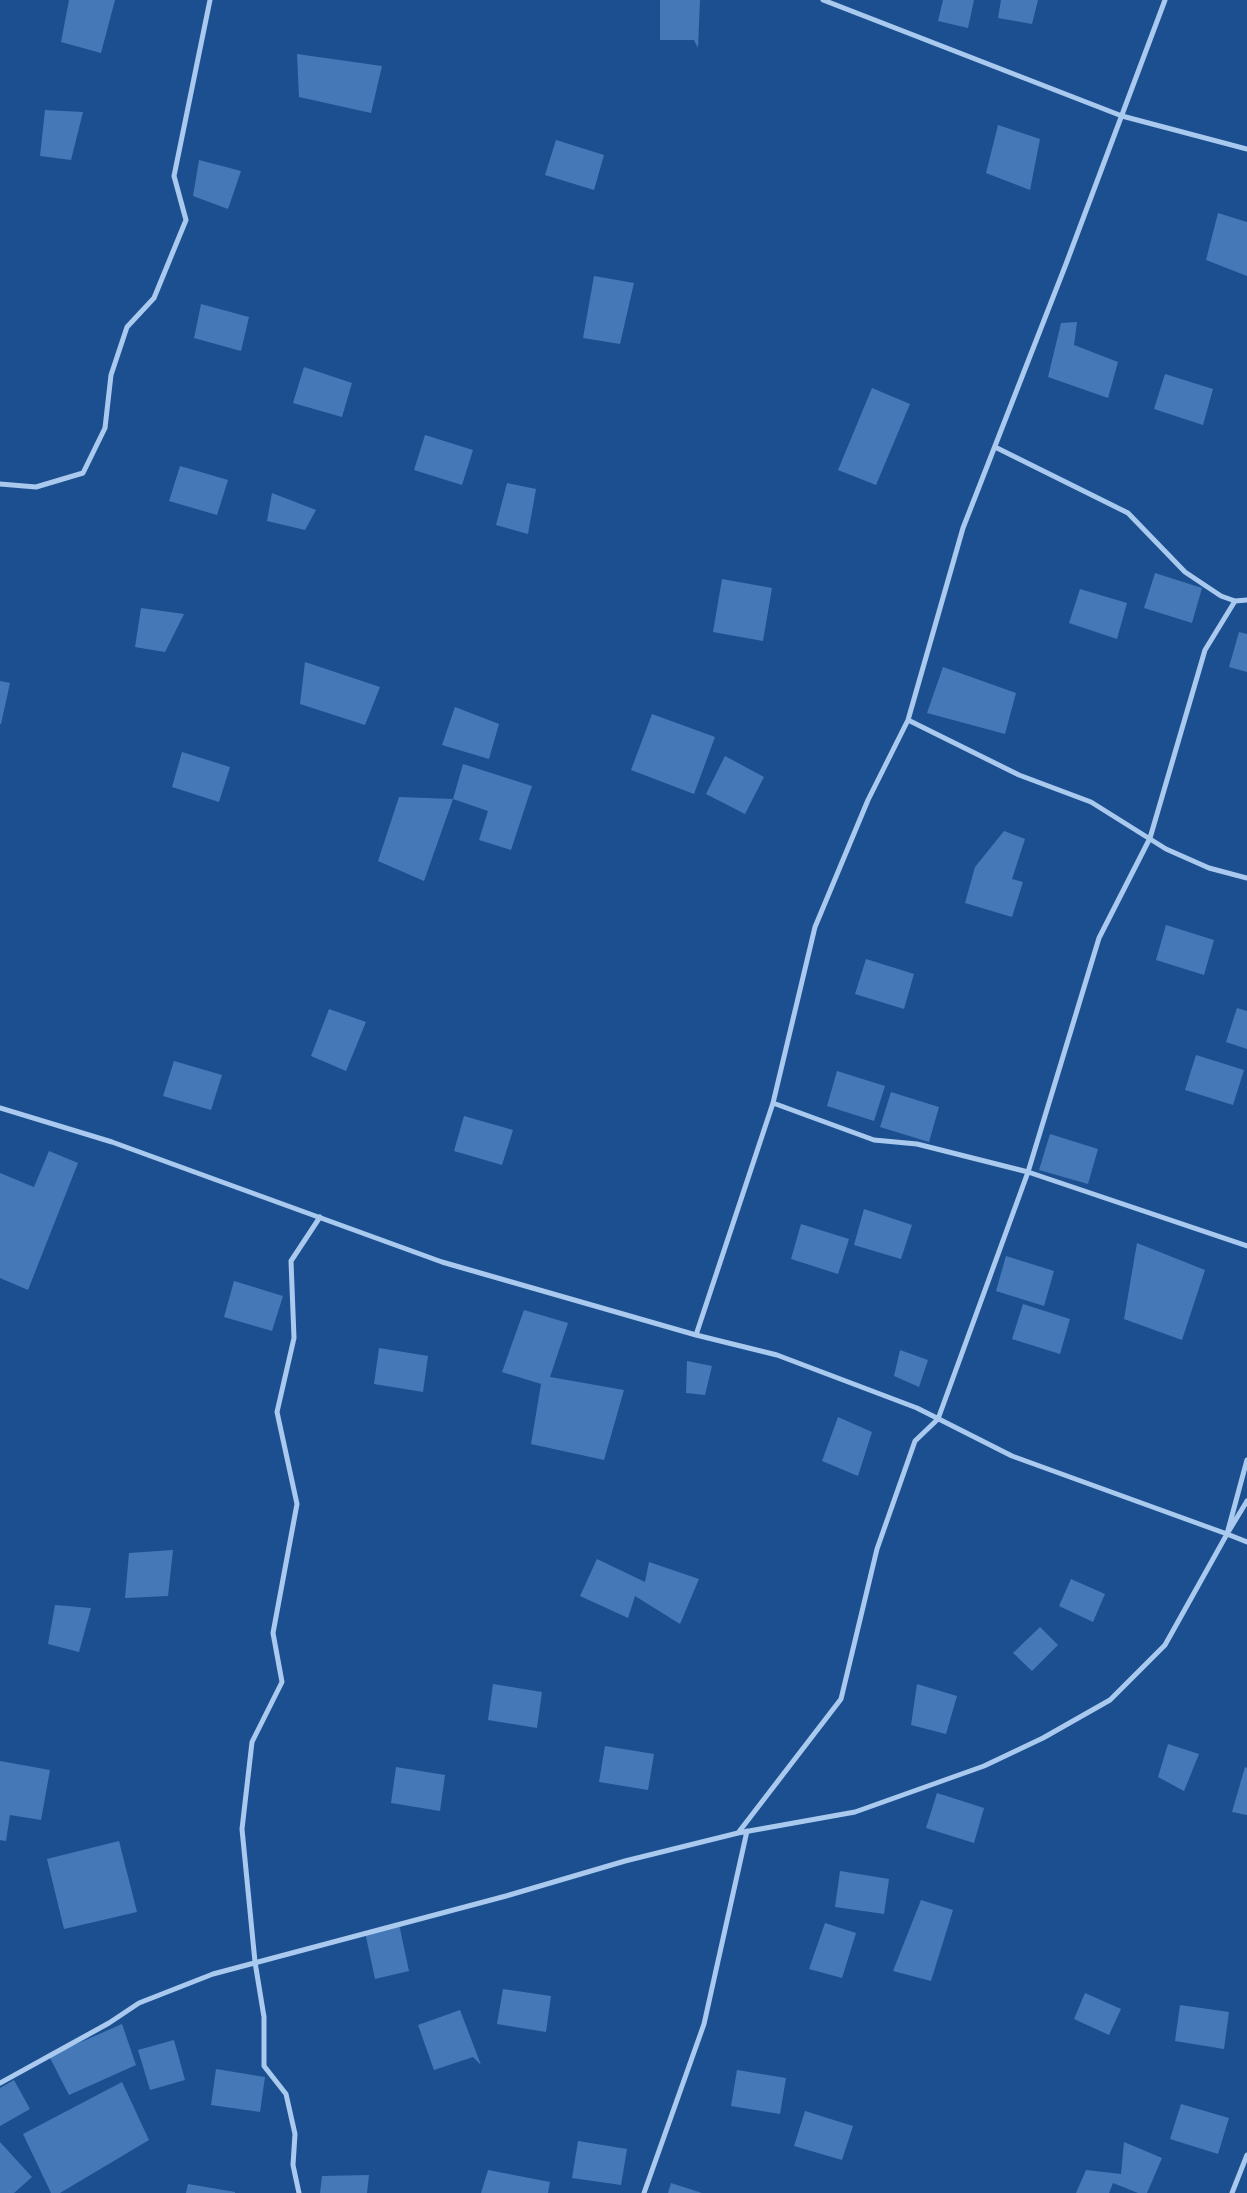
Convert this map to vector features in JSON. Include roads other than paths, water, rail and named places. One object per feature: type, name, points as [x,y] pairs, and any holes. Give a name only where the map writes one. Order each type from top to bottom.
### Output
[{"type":"street","points":[[0,484],[36,487],[83,474],[104,428],[112,375],[127,327],[154,298],[186,220],[174,176],[210,0]]},
{"type":"street","points":[[823,0],[1122,116],[1247,149]]},
{"type":"street","points":[[696,1335],[773,1103],[815,927],[868,800],[908,720],[963,528],[1165,0]]},
{"type":"street","points":[[995,446],[1128,513],[1185,572],[1221,596],[1235,601],[1247,600]]},
{"type":"street","points":[[738,1833],[841,1699],[877,1549],[915,1441],[938,1418],[1028,1172],[1099,938],[1150,838],[1205,650],[1235,601]]},
{"type":"street","points":[[908,720],[1020,775],[1090,802],[1166,849],[1209,868],[1247,878]]},
{"type":"street","points":[[773,1103],[874,1140],[917,1144],[1028,1172],[1247,1246]]},
{"type":"street","points":[[0,1108],[112,1142],[442,1262],[696,1335],[777,1355],[917,1408],[1012,1456],[1247,1542]]},
{"type":"street","points":[[299,2193],[293,2165],[295,2134],[286,2094],[264,2066],[264,2017],[255,1962],[242,1829],[252,1742],[282,1682],[273,1633],[297,1504],[276,1412],[294,1338],[291,1261],[320,1217]]},
{"type":"street","points":[[1227,1534],[1247,1460]]},
{"type":"street","points":[[0,2083],[109,2022],[139,2003],[213,1974],[506,1896],[625,1861],[738,1833],[855,1812],[984,1766],[1043,1738],[1110,1700],[1165,1645],[1247,1501]]},
{"type":"street","points":[[644,2193],[704,2024],[747,1832]]},
{"type":"street","points":[[1232,2193],[1247,2154]]}]
